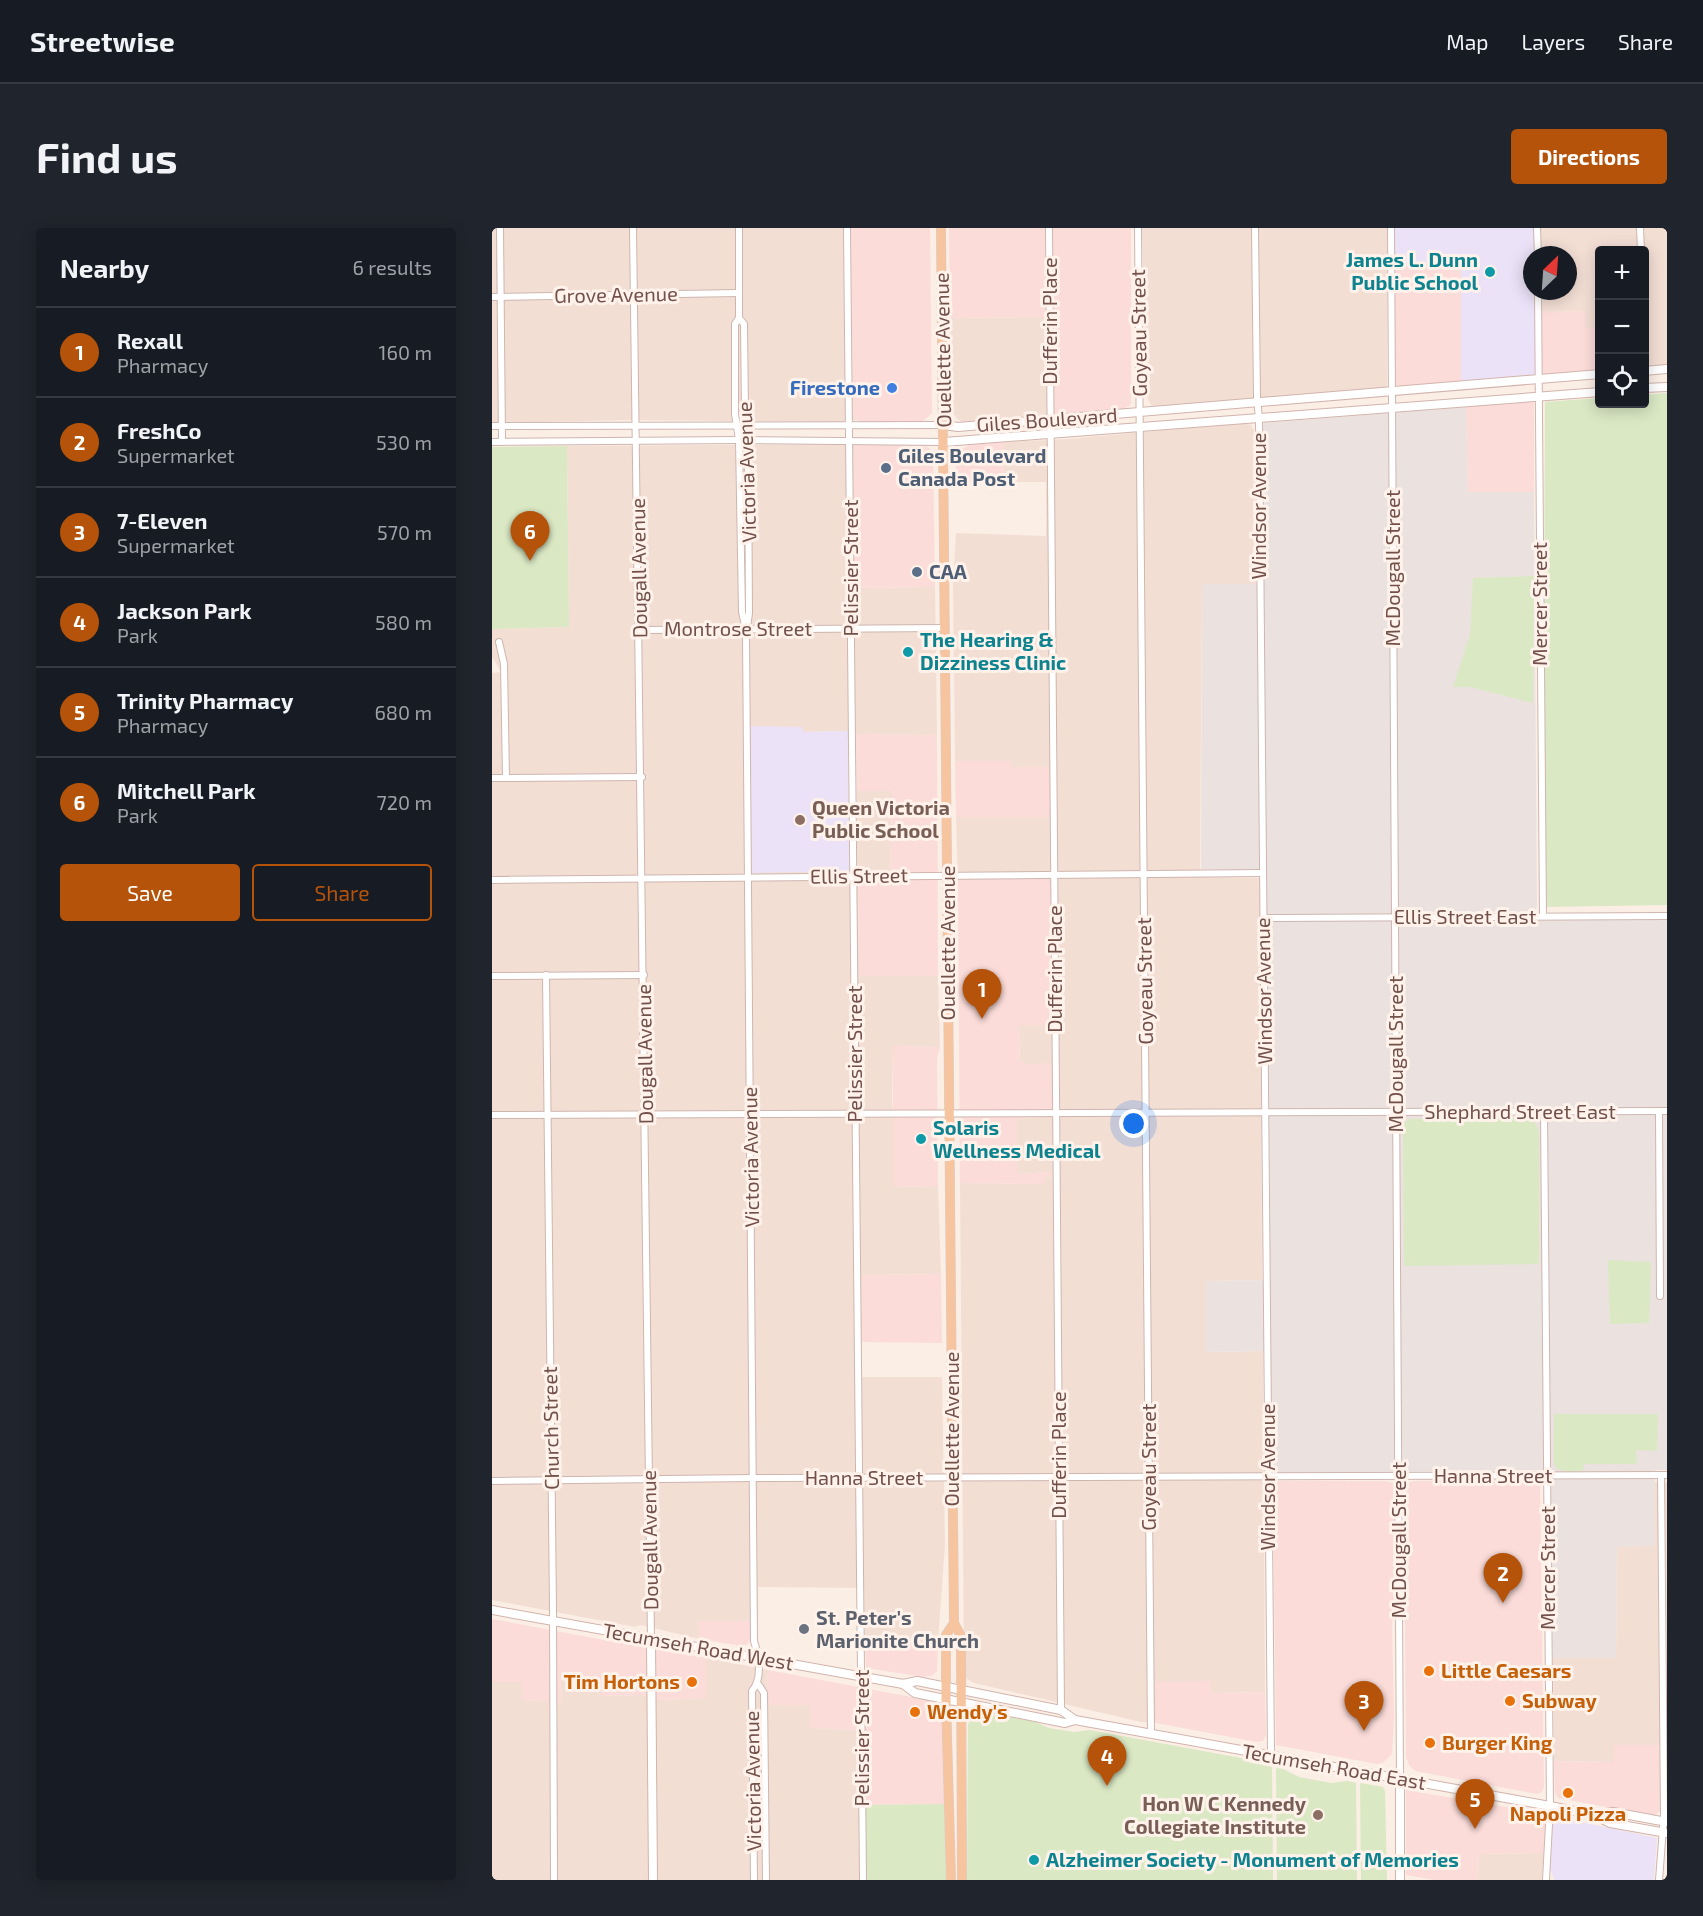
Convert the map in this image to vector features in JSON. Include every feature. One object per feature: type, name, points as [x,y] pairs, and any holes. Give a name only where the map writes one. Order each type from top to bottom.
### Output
[{"type":"main road","name":"Ouellette Avenue","points":[[941,228],[952,1478],[954,1623],[961,1636],[962,1880]]},
{"type":"main road","name":"Ouellette Avenue","points":[[951,1880],[946,1635],[954,1623]]},
{"type":"street","points":[[500,228],[502,442]]},
{"type":"street","name":"Dougall Avenue","points":[[633,228],[638,441],[653,1880]]},
{"type":"street","name":"Victoria Avenue","points":[[739,228],[739,318],[735,324],[742,612],[746,628]]},
{"type":"street","name":"Pelissier Street","points":[[847,228],[863,1880]]},
{"type":"street","name":"Dufferin Place","points":[[1049,228],[1061,1710]]},
{"type":"street","name":"Goyeau Street","points":[[1138,228],[1151,1734]]},
{"type":"street","name":"Windsor Avenue","points":[[1255,228],[1259,419],[1271,1755]]},
{"type":"street","name":"McDougall Street","points":[[1391,228],[1400,1880]]},
{"type":"street","points":[[1538,228],[1538,246]]},
{"type":"street","points":[[1640,228],[1641,246]]},
{"type":"street","name":"Grove Avenue","points":[[492,297],[739,293]]},
{"type":"street","name":"Mercer Street","points":[[1538,300],[1543,916]]},
{"type":"street","name":"Victoria Avenue","points":[[739,318],[744,324],[748,440],[749,613],[746,628],[754,1641],[759,1658],[758,1684],[764,1693],[766,1880]]},
{"type":"street","points":[[1649,371],[1667,369]]},
{"type":"street","name":"Giles Boulevard","points":[[492,426],[944,425],[958,427],[1595,374]]},
{"type":"street","points":[[1649,388],[1667,387]]},
{"type":"street","name":"Giles Boulevard","points":[[492,442],[849,440],[944,442],[1595,392]]},
{"type":"street","name":"Montrose Street","points":[[640,630],[945,628]]},
{"type":"street","points":[[499,642],[504,664],[506,778]]},
{"type":"street","points":[[492,778],[642,777]]},
{"type":"street","name":"Ellis Street","points":[[492,880],[1262,873]]},
{"type":"street","name":"Ellis Street East","points":[[1263,918],[1667,916]]},
{"type":"street","name":"Church Street","points":[[546,975],[554,1880]]},
{"type":"street","points":[[492,976],[644,975]]},
{"type":"street","points":[[1659,1111],[1660,1296]]},
{"type":"street","name":"Shephard Street East","points":[[492,1115],[1667,1111]]},
{"type":"street","name":"Mercer Street","points":[[1544,1112],[1550,1806],[1546,1880]]},
{"type":"street","points":[[1659,1880],[1665,1833],[1664,1475]]},
{"type":"street","name":"Hanna Street","points":[[492,1481],[1664,1475]]},
{"type":"street","name":"Tecumseh Road West","points":[[492,1610],[903,1684],[917,1681],[946,1686]]},
{"type":"street","name":"Victoria Avenue","points":[[754,1880],[752,1691],[758,1684]]},
{"type":"street","name":"Tecumseh Road West","points":[[903,1684],[915,1693],[960,1702]]},
{"type":"street","name":"Tecumseh Road East","points":[[946,1686],[1061,1710],[1075,1720],[1550,1806],[1594,1815],[1610,1823],[1665,1833]]},
{"type":"street","name":"Tecumseh Road East","points":[[960,1702],[1065,1723],[1075,1720]]},
{"type":"street","name":"Tecumseh Road East","points":[[1594,1815],[1613,1812],[1665,1822]]},
{"type":"shaded area","points":[[492,228],[851,228],[853,413],[856,420],[838,422],[630,420],[492,423]]},
{"type":"shaded area","points":[[851,228],[930,228],[932,413],[922,422],[862,422],[856,420],[853,413]]},
{"type":"shaded area","points":[[949,228],[1131,228],[1131,403],[1129,406],[1124,409],[1048,415],[1045,317],[950,318]]},
{"type":"shaded area","points":[[1142,228],[1387,228],[1386,388],[1157,407],[1151,405],[1147,397]]},
{"type":"shaded area","points":[[1391,228],[1537,228],[1538,246],[1523,246],[1523,300],[1538,300],[1539,379],[1461,385],[1461,264],[1391,263]]},
{"type":"shaded area","points":[[1537,228],[1667,228],[1667,369],[1649,371],[1649,246],[1595,246],[1595,328],[1585,329],[1585,311],[1538,312],[1538,300],[1577,300],[1577,246],[1538,246]]},
{"type":"shaded area","points":[[1391,263],[1461,264],[1461,385],[1392,392]]},
{"type":"shaded area","points":[[1585,311],[1586,328],[1595,328],[1595,374],[1539,379],[1538,312]]},
{"type":"shaded area","points":[[1045,317],[1048,415],[963,422],[957,419],[952,411],[950,318]]},
{"type":"shaded area","points":[[1531,401],[1534,403],[1534,492],[1468,492],[1466,406]]},
{"type":"shaded area","points":[[1466,407],[1468,492],[1534,492],[1537,906],[1535,911],[1530,912],[1401,912],[1401,923],[1667,919],[1667,1470],[1655,1470],[1655,1546],[1617,1547],[1616,1658],[1553,1658],[1551,1490],[1554,1470],[1272,1473],[1270,1351],[1206,1352],[1206,1281],[1270,1280],[1267,871],[1201,869],[1202,584],[1264,584],[1260,433],[1264,423]]},
{"type":"shaded area","points":[[1242,423],[1251,425],[1254,431],[1256,584],[1202,584],[1200,877],[1260,878],[1262,1280],[1206,1281],[1206,1352],[1263,1351],[1265,1692],[1211,1693],[1157,1682],[1156,1723],[1141,1722],[974,1683],[967,1679],[964,1671],[960,1183],[1045,1184],[1045,1177],[1051,1178],[1051,1172],[1017,1174],[1017,1118],[1048,1117],[1025,1064],[1020,1061],[1019,1025],[1051,1025],[1051,884],[1043,878],[967,877],[958,882],[956,817],[1049,817],[1049,767],[1011,767],[1010,761],[955,761],[953,581],[956,533],[1046,536],[1046,482],[1004,482],[1003,442],[1068,439]]},
{"type":"shaded area","points":[[1003,442],[1004,482],[956,483],[956,460],[960,450],[970,445]]},
{"type":"shaded area","points":[[854,444],[855,588],[935,587],[937,735],[856,734],[848,731],[802,732],[802,728],[751,726],[751,872],[857,871],[857,791],[892,791],[890,883],[858,883],[859,976],[938,976],[940,1047],[893,1046],[892,1096],[896,1187],[938,1186],[941,1274],[862,1275],[862,1377],[942,1377],[945,1545],[938,1641],[865,1642],[864,1588],[758,1587],[758,1621],[699,1621],[699,1639],[641,1625],[635,1627],[492,1600],[492,673],[501,672],[492,657],[492,629],[569,627],[567,446]]},
{"type":"shaded area","points":[[854,444],[921,445],[929,448],[933,454],[935,587],[854,588]]},
{"type":"shaded area","name":"Queen Victoria Public School","points":[[751,726],[802,727],[803,732],[848,731],[849,871],[751,873]]},
{"type":"shaded area","points":[[856,734],[937,735],[938,976],[859,976],[858,883],[890,882],[892,797],[891,791],[857,791]]},
{"type":"shaded area","points":[[955,761],[1011,761],[1011,767],[1049,767],[1049,817],[956,817]]},
{"type":"shaded area","points":[[967,877],[1043,878],[1051,883],[1051,1025],[1019,1025],[1020,1061],[1025,1061],[1026,1064],[1051,1063],[1053,1106],[1048,1117],[1017,1118],[1017,1174],[1051,1172],[1052,1178],[1045,1177],[1045,1184],[960,1183],[958,882]]},
{"type":"shaded area","points":[[893,1046],[940,1047],[937,1059],[938,1186],[893,1187]]},
{"type":"shaded area","points":[[941,1274],[942,1343],[862,1342],[862,1275]]},
{"type":"shaded area","points":[[1385,1481],[1393,1483],[1394,1718],[1392,1754],[1383,1763],[1377,1764],[1276,1745],[1273,1489],[1274,1482]]},
{"type":"shaded area","points":[[1414,1481],[1537,1481],[1540,1486],[1544,1787],[1542,1792],[1537,1794],[1415,1771],[1409,1765],[1406,1757],[1404,1487],[1407,1483]]},
{"type":"shaded area","points":[[1655,1482],[1667,1482],[1667,1776],[1660,1774],[1660,1746],[1615,1762],[1554,1761],[1553,1658],[1616,1658],[1617,1546],[1655,1546]]},
{"type":"shaded area","points":[[492,1619],[706,1657],[706,1698],[660,1700],[643,1695],[601,1696],[600,1681],[560,1672],[562,1702],[521,1700],[522,1682],[492,1682]]},
{"type":"shaded area","points":[[699,1621],[750,1621],[751,1638],[748,1644],[742,1646],[699,1639]]},
{"type":"shaded area","points":[[938,1641],[937,1671],[933,1675],[924,1677],[866,1668],[865,1642]]},
{"type":"shaded area","points":[[706,1657],[768,1670],[766,1701],[811,1705],[810,1728],[857,1730],[857,1755],[866,1755],[866,1880],[492,1880],[492,1682],[522,1682],[522,1700],[562,1702],[560,1672],[600,1681],[601,1696],[643,1695],[660,1700],[706,1698]]},
{"type":"shaded area","points":[[768,1670],[927,1700],[942,1708],[945,1804],[865,1805],[865,1756],[857,1755],[857,1730],[809,1728],[810,1705],[766,1705]]},
{"type":"shaded area","points":[[1210,1681],[1212,1693],[1265,1692],[1266,1735],[1263,1741],[1257,1742],[1156,1723],[1156,1682]]},
{"type":"shaded area","points":[[1615,1745],[1660,1745],[1660,1811],[1654,1816],[1558,1798],[1555,1793],[1554,1761],[1614,1762]]},
{"type":"shaded area","points":[[1406,1790],[1546,1814],[1544,1853],[1479,1854],[1478,1880],[1434,1880],[1406,1875]]},
{"type":"shaded area","points":[[1553,1816],[1657,1838],[1654,1880],[1554,1880],[1550,1868]]},
{"type":"shaded area","points":[[1544,1853],[1542,1880],[1478,1880],[1479,1854]]},
{"type":"green space","points":[[1667,393],[1667,905],[1543,907],[1545,402],[1595,398],[1595,408],[1649,408],[1649,395]]},
{"type":"green space","points":[[567,446],[569,627],[492,629],[492,447]]},
{"type":"green space","points":[[1534,576],[1533,703],[1470,687],[1453,687],[1470,635],[1473,578]]},
{"type":"green space","points":[[1526,1117],[1534,1121],[1539,1131],[1539,1264],[1404,1266],[1403,1123],[1410,1119]]},
{"type":"green space","points":[[1608,1260],[1651,1262],[1649,1323],[1610,1324]]},
{"type":"green space","points":[[1554,1414],[1658,1414],[1657,1451],[1636,1450],[1637,1464],[1584,1464],[1583,1471],[1560,1470],[1554,1465]]},
{"type":"green space","points":[[985,1713],[1033,1721],[1049,1728],[1074,1732],[1090,1730],[1246,1759],[1247,1762],[1272,1767],[1273,1880],[967,1880],[968,1725],[975,1716]]},
{"type":"green space","points":[[1276,1768],[1299,1777],[1331,1783],[1347,1781],[1356,1783],[1357,1880],[1277,1880]]},
{"type":"green space","points":[[1360,1783],[1383,1787],[1385,1791],[1387,1880],[1361,1880]]},
{"type":"green space","points":[[945,1804],[946,1880],[866,1880],[865,1805]]},
{"type":"place","name":"James L. Dunn Public School","points":[[1490,272]]},
{"type":"place","name":"Firestone","points":[[892,388]]},
{"type":"place","name":"Giles Boulevard Canada Post","points":[[886,468]]},
{"type":"place","name":"Mitchell Park","points":[[530,561]]},
{"type":"place","name":"CAA","points":[[917,572]]},
{"type":"place","name":"The Hearing & Dizziness Clinic","points":[[908,652]]},
{"type":"place","name":"Queen Victoria Public School","points":[[800,820]]},
{"type":"place","name":"Rexall","points":[[982,1019]]},
{"type":"place","name":"Solaris Wellness Medical","points":[[921,1139]]},
{"type":"place","name":"FreshCo","points":[[1503,1603]]},
{"type":"place","name":"St. Peter's Marionite Church","points":[[804,1629]]},
{"type":"place","name":"Little Caesars","points":[[1429,1671]]},
{"type":"place","name":"Tim Hortons","points":[[692,1682]]},
{"type":"place","name":"Subway","points":[[1510,1701]]},
{"type":"place","name":"Wendy's","points":[[915,1712]]},
{"type":"place","name":"7-Eleven","points":[[1364,1731]]},
{"type":"place","name":"Burger King","points":[[1430,1743]]},
{"type":"place","name":"Jackson Park","points":[[1107,1786]]},
{"type":"place","name":"Napoli Pizza","points":[[1568,1793]]},
{"type":"place","name":"Hon W C Kennedy Collegiate Institute","points":[[1318,1815]]},
{"type":"place","name":"Trinity Pharmacy","points":[[1475,1829]]},
{"type":"place","name":"Alzheimer Society - Monument of Memories","points":[[1034,1860]]}]
